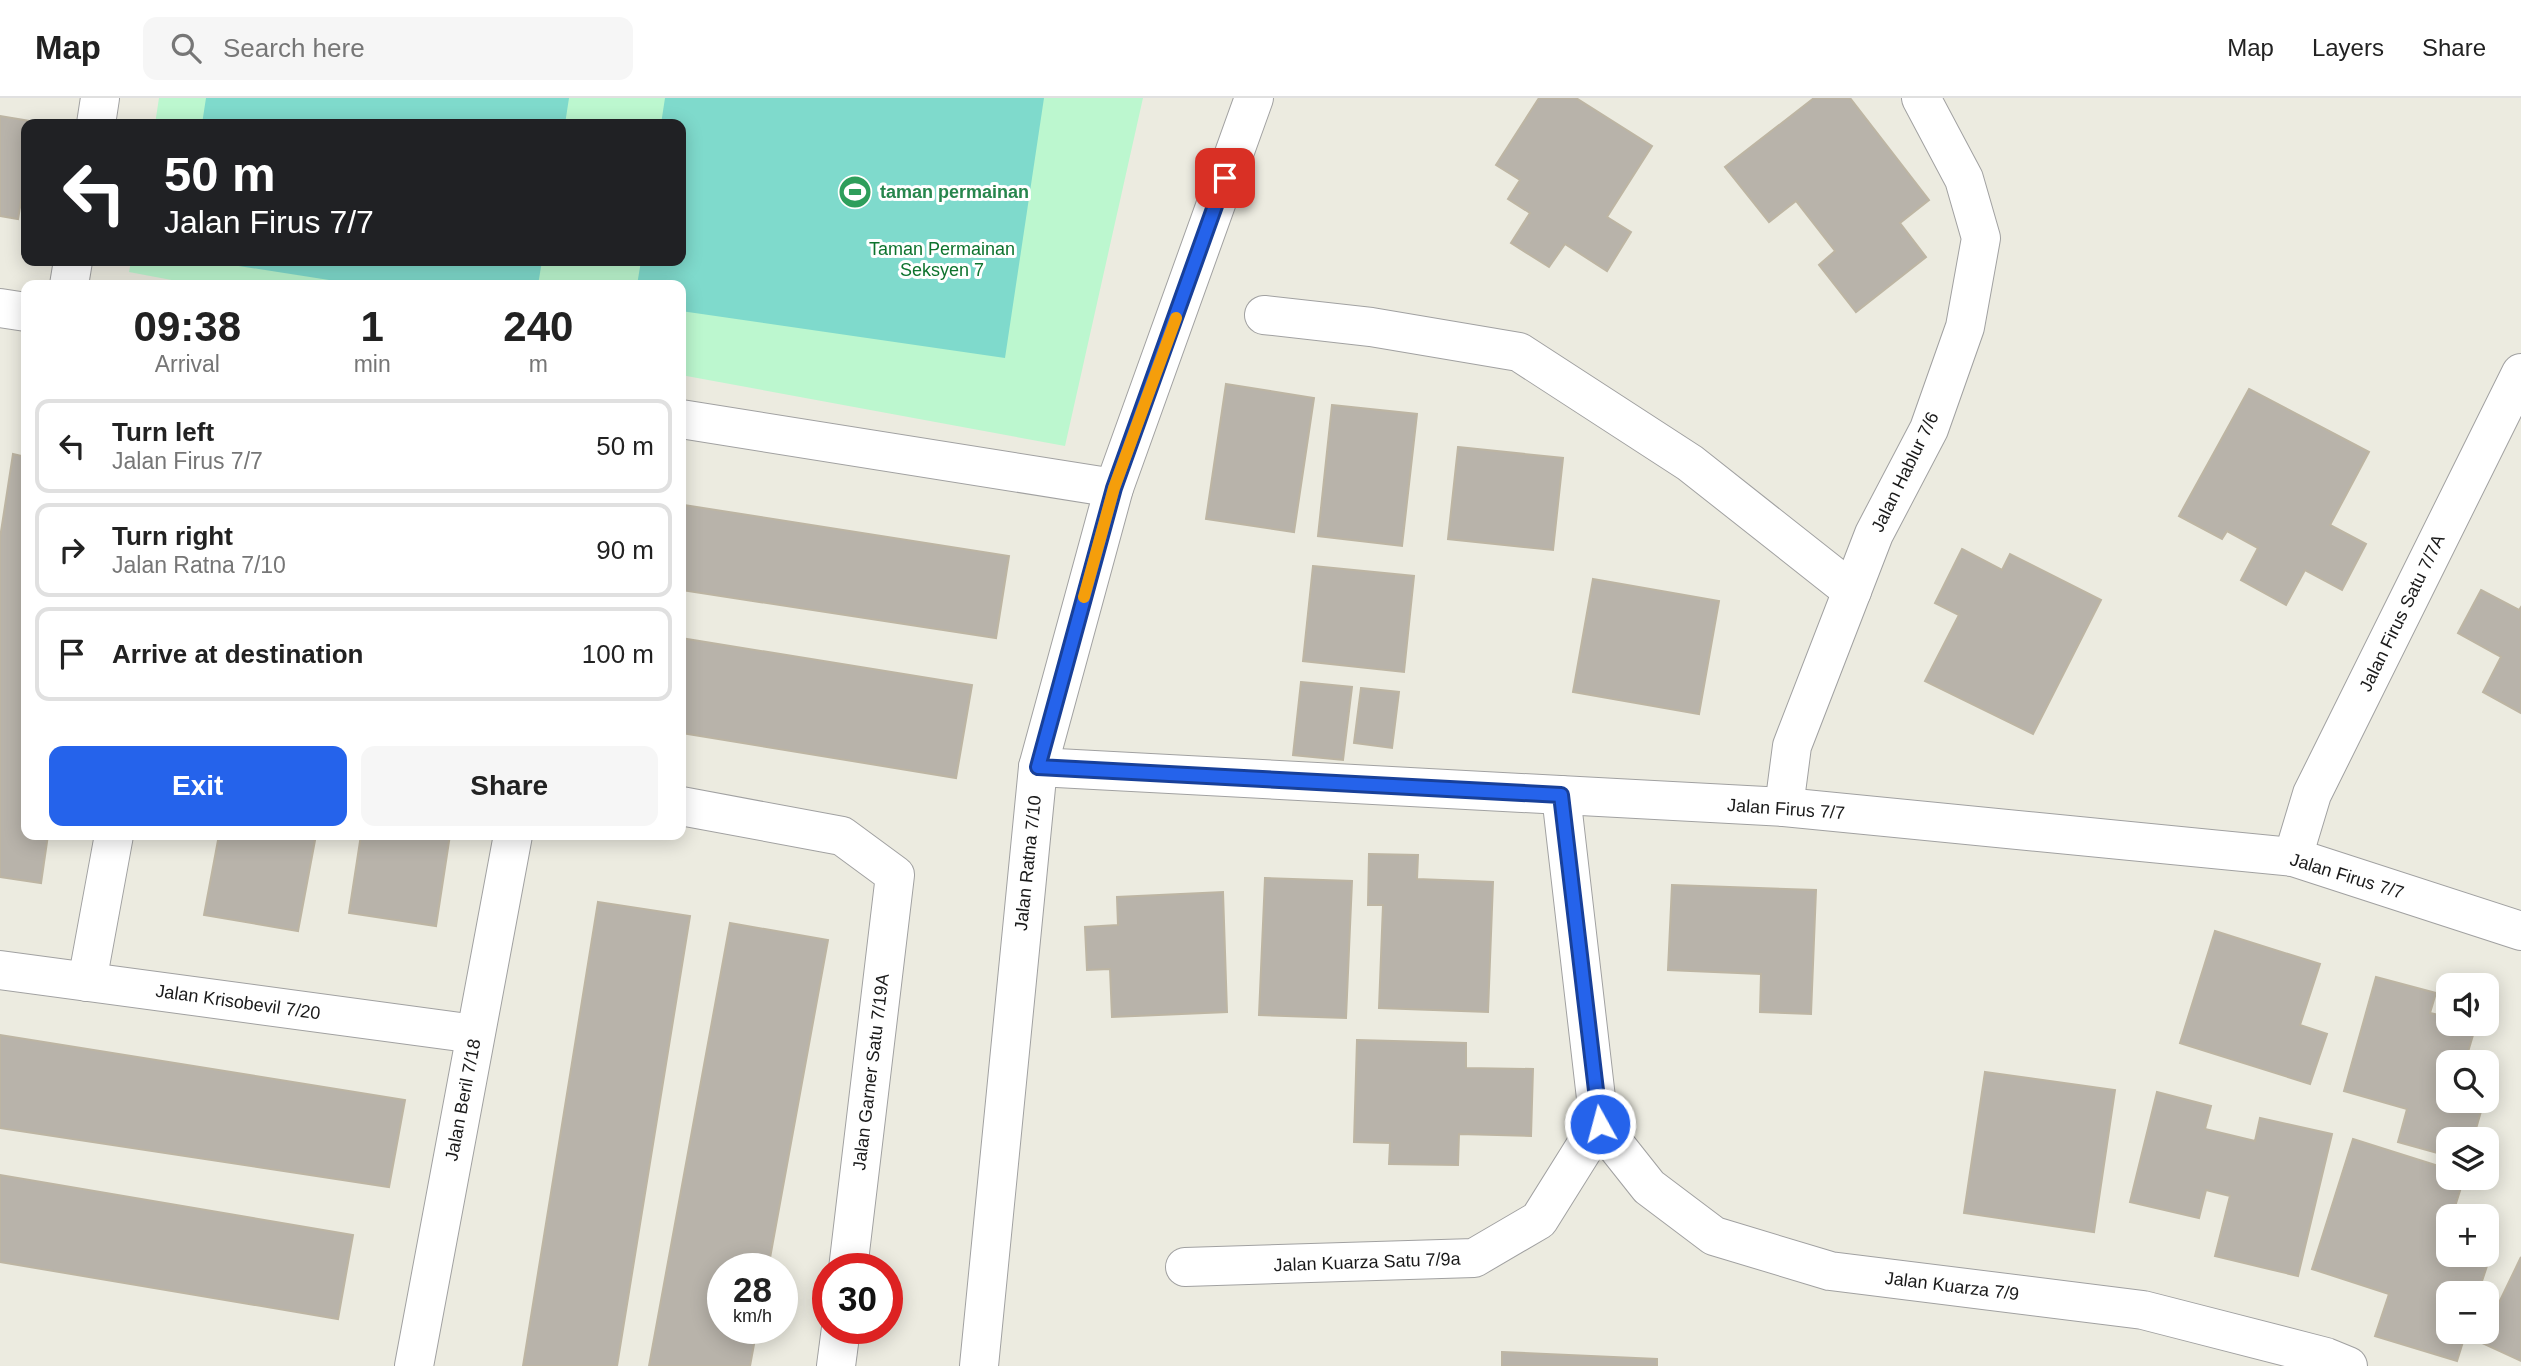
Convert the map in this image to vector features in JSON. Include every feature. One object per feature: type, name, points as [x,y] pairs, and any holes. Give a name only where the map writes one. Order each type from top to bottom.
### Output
[{"type":"street","points":[[97,119],[100,98]]},
{"type":"street","name":"Jalan Ratna 7/10","points":[[979,1366],[1038,767],[1114,488],[1254,98]]},
{"type":"street","name":"Jalan Hablur 7/6","points":[[1784,807],[1792,746],[1874,534],[1928,429],[1965,327],[1981,238],[1964,179],[1921,98]]},
{"type":"street","points":[[0,308],[21,311]]},
{"type":"street","points":[[1264,315],[1371,327],[1519,352],[1690,463],[1852,591]]},
{"type":"street","name":"Jalan Firus Satu 7/7A","points":[[2293,857],[2312,794],[2521,373]]},
{"type":"street","points":[[686,420],[1114,488]]},
{"type":"street","name":"Jalan Firus 7/7","points":[[1038,767],[1784,807],[2293,857],[2521,931]]},
{"type":"street","points":[[1561,795],[1600,1124]]},
{"type":"street","name":"Jalan Garner Satu 7/19A","points":[[686,807],[842,836],[895,875],[850,1253]]},
{"type":"street","points":[[87,982],[113,840]]},
{"type":"street","name":"Jalan Beril 7/18","points":[[414,1366],[512,840]]},
{"type":"street","name":"Jalan Krisobevil 7/20","points":[[0,970],[475,1034]]},
{"type":"street","name":"Jalan Kuarza Satu 7/9a","points":[[1185,1267],[1474,1258],[1539,1220],[1600,1124]]},
{"type":"street","name":"Jalan Kuarza 7/9","points":[[1600,1124],[1649,1187],[1714,1236],[1830,1271],[2143,1310],[2326,1357],[2348,1366]]},
{"type":"street","points":[[836,1366],[839,1344]]},
{"type":"green space","name":"Taman Permainan Seksyen 7","points":[[159,98],[1143,98],[1065,446],[686,376],[686,280],[171,280],[129,272],[130,266],[686,266],[686,119],[156,119]]},
{"type":"green space","points":[[206,98],[569,98],[566,119],[203,119]]},
{"type":"green space","name":"taman permainan","points":[[665,98],[1044,98],[1005,358],[686,312],[686,280],[638,280],[640,266],[686,266],[686,119],[662,119]]},
{"type":"green space","points":[[239,266],[541,266],[539,280],[329,280]]},
{"type":"building","points":[[1539,98],[1576,98],[1652,146],[1607,217],[1631,232],[1607,271],[1565,244],[1549,267],[1511,243],[1530,213],[1508,199],[1520,180],[1496,165]]},
{"type":"building","points":[[1814,98],[1850,98],[1929,200],[1900,223],[1926,257],[1856,312],[1819,265],[1835,251],[1796,201],[1769,222],[1725,167]]},
{"type":"building","points":[[0,116],[21,120],[21,202],[18,219],[0,216]]},
{"type":"building","points":[[1226,384],[1314,398],[1294,532],[1206,519]]},
{"type":"building","points":[[2249,389],[2369,452],[2330,525],[2366,544],[2342,590],[2305,570],[2286,605],[2241,580],[2258,548],[2227,531],[2222,539],[2179,516]]},
{"type":"building","points":[[1332,405],[1417,414],[1402,546],[1318,536]]},
{"type":"building","points":[[1458,447],[1563,458],[1553,550],[1448,539]]},
{"type":"building","points":[[13,454],[21,456],[21,840],[47,840],[41,883],[0,877],[0,538]]},
{"type":"building","points":[[686,505],[1009,556],[996,638],[686,591]]},
{"type":"building","points":[[1962,549],[2002,570],[2010,554],[2101,600],[2033,734],[1925,681],[1959,615],[1935,603]]},
{"type":"building","points":[[1313,566],[1414,576],[1404,672],[1303,661]]},
{"type":"building","points":[[1593,579],[1719,601],[1699,714],[1573,692]]},
{"type":"building","points":[[2481,590],[2519,610],[2521,607],[2521,713],[2483,692],[2501,657],[2458,633]]},
{"type":"building","points":[[686,639],[972,685],[956,778],[686,734]]},
{"type":"building","points":[[1301,682],[1352,687],[1343,760],[1293,755]]},
{"type":"building","points":[[1361,688],[1399,692],[1392,748],[1354,743]]},
{"type":"building","points":[[218,840],[315,840],[298,931],[204,915]]},
{"type":"building","points":[[360,840],[449,840],[436,926],[349,913]]},
{"type":"building","points":[[1369,854],[1418,855],[1417,879],[1493,882],[1488,1012],[1379,1008],[1383,905],[1368,905]]},
{"type":"building","points":[[1265,878],[1352,881],[1346,1018],[1259,1015]]},
{"type":"building","points":[[1672,885],[1816,890],[1811,1014],[1760,1012],[1761,974],[1668,970]]},
{"type":"building","points":[[1223,892],[1227,1012],[1112,1017],[1110,969],[1087,970],[1085,927],[1118,925],[1117,897]]},
{"type":"building","points":[[598,902],[690,916],[617,1366],[523,1366]]},
{"type":"building","points":[[730,923],[828,940],[771,1253],[707,1253],[707,1344],[754,1344],[750,1366],[649,1366]]},
{"type":"building","points":[[2215,931],[2320,964],[2300,1025],[2327,1034],[2310,1084],[2180,1043]]},
{"type":"building","points":[[2376,977],[2436,993],[2430,1013],[2436,1014],[2436,1036],[2473,1036],[2469,1050],[2436,1050],[2436,1113],[2481,1113],[2476,1127],[2436,1127],[2436,1153],[2398,1142],[2407,1109],[2344,1091]]},
{"type":"building","points":[[0,1035],[405,1100],[389,1187],[0,1128]]},
{"type":"building","points":[[1357,1040],[1466,1043],[1466,1068],[1533,1069],[1531,1136],[1459,1134],[1458,1165],[1389,1164],[1390,1143],[1354,1142]]},
{"type":"building","points":[[1985,1072],[2115,1090],[2094,1232],[1964,1213]]},
{"type":"building","points":[[2157,1092],[2211,1106],[2205,1129],[2255,1141],[2260,1118],[2332,1134],[2298,1276],[2215,1256],[2230,1196],[2206,1190],[2199,1218],[2130,1202]]},
{"type":"building","points":[[2353,1139],[2436,1165],[2436,1190],[2460,1190],[2456,1204],[2436,1204],[2436,1267],[2487,1267],[2482,1281],[2436,1281],[2436,1344],[2462,1344],[2457,1361],[2375,1336],[2389,1294],[2312,1269]]},
{"type":"building","points":[[0,1175],[353,1235],[338,1319],[0,1262]]},
{"type":"building","points":[[2521,1257],[2521,1361],[2484,1344],[2499,1344],[2499,1303]]},
{"type":"building","points":[[1502,1352],[1657,1359],[1657,1366],[1502,1366]]},
{"type":"slow traffic","points":[[1084,597],[1114,488],[1176,318]]},
{"type":"place","name":"taman permainan","points":[[855,192]]},
{"type":"route","points":[[1225,178],[1114,488],[1038,767],[1561,795],[1600,1124]]}]
